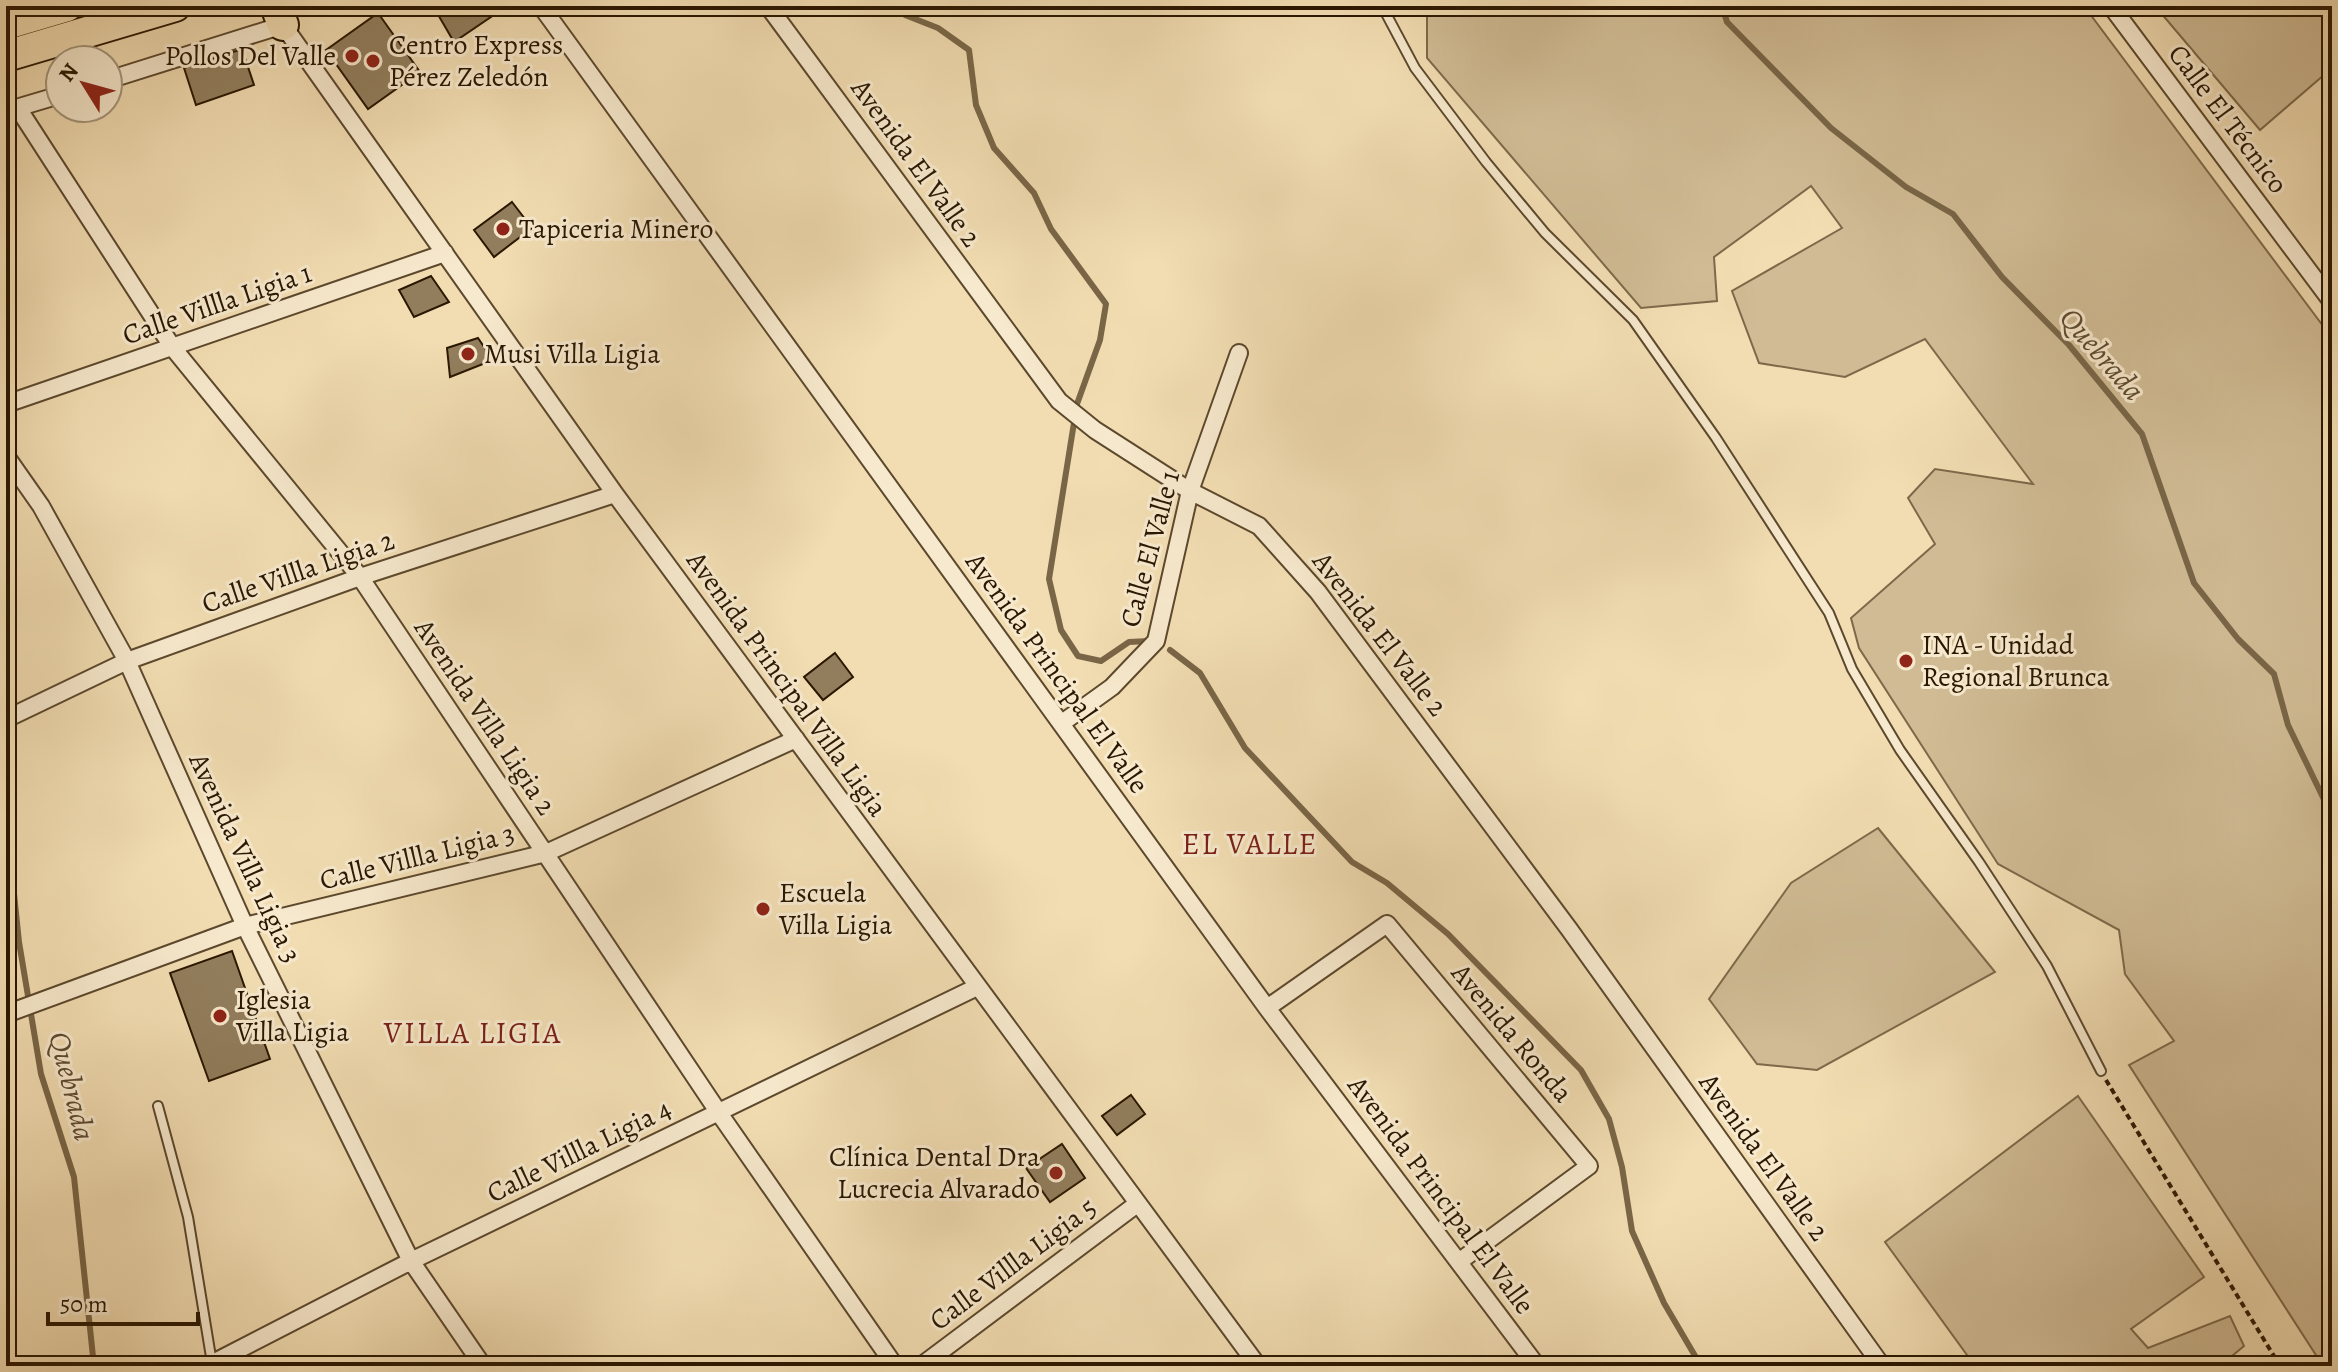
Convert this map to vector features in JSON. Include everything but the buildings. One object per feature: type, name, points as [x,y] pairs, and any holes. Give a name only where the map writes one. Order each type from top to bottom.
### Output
[{"type":"highway","points":[[6,24],[67,6]]},
{"type":"highway","points":[[6,56],[175,6]]},
{"type":"street","name":"Avenida Principal El Valle","points":[[541,6],[1267,1008],[1537,1366]]},
{"type":"street","name":"Avenida El Valle 2","points":[[768,6],[1064,405],[1087,424],[1190,491],[1259,526],[1318,592],[1569,929],[1882,1366]]},
{"type":"street","name":"Calle El Técnico","points":[[2111,6],[2332,302]]},
{"type":"street","points":[[124,74],[280,16]]},
{"type":"street","name":"Avenida Principal Villa Ligia","points":[[280,16],[615,494],[1258,1366]]},
{"type":"street","points":[[12,109],[44,100]]},
{"type":"street","name":"Avenida Villa Ligia 2","points":[[12,109],[173,348],[360,577],[719,1113],[895,1366]]},
{"type":"street","name":"Calle Villla Ligia 1","points":[[6,404],[445,253]]},
{"type":"street","name":"Calle El Valle 1","points":[[1062,723],[1112,687],[1156,641],[1190,491],[1239,353]]},
{"type":"street","name":"Avenida Villa Ligia 3","points":[[6,456],[41,506],[127,661],[245,926],[411,1261],[483,1366]]},
{"type":"street","name":"Calle Villla Ligia 2","points":[[6,719],[127,661],[360,577],[615,494]]},
{"type":"street","name":"Calle Villla Ligia 3","points":[[11,1013],[245,926],[546,853],[796,739]]},
{"type":"street","name":"Avenida Ronda","points":[[1267,1008],[1387,924],[1589,1166],[1460,1261]]},
{"type":"street","name":"Calle Villla Ligia 4","points":[[210,1364],[411,1261],[977,987]]},
{"type":"street","name":"Calle Villla Ligia 5","points":[[921,1366],[1137,1204]]},
{"type":"lane","points":[[1382,6],[1415,68],[1486,162],[1545,233],[1633,320],[1716,438],[1829,613],[1852,669],[1900,750],[2047,966],[2101,1071]]},
{"type":"lane","points":[[158,1106],[188,1217],[210,1364]]},
{"type":"path","points":[[2101,1071],[2280,1366]]},
{"type":"shaded area","points":[[1427,6],[2084,6],[2332,338],[2332,1366],[2323,1366],[2129,1065],[2174,1041],[2125,974],[2119,930],[1998,864],[1859,648],[1851,618],[1935,544],[1908,498],[1935,469],[2033,484],[1925,339],[1845,377],[1759,363],[1732,291],[1842,228],[1811,186],[1714,257],[1717,301],[1641,308],[1427,58]]},
{"type":"shaded area","points":[[2155,6],[2332,6],[2332,68],[2260,130]]},
{"type":"shaded area","points":[[1878,828],[1995,972],[1817,1070],[1757,1064],[1709,999],[1791,883]]},
{"type":"shaded area","points":[[2078,1096],[2204,1277],[2131,1329],[2148,1348],[2230,1316],[2244,1346],[2220,1366],[1975,1366],[1885,1242]]},
{"type":"waterway","points":[[898,6],[905,15],[938,28],[969,50],[976,105],[994,148],[1034,193],[1051,229],[1106,304],[1100,340],[1077,404],[1049,579],[1061,630],[1078,656],[1101,661],[1129,642],[1149,641]]},
{"type":"waterway","name":"Quebrada","points":[[1722,6],[1727,22],[1831,128],[1906,187],[1953,214],[2002,277],[2069,345],[2142,434],[2194,583],[2238,639],[2274,674],[2288,725],[2332,816]]},
{"type":"waterway","points":[[1170,650],[1200,673],[1245,748],[1352,862],[1387,883],[1448,934],[1581,1070],[1609,1119],[1622,1167],[1632,1231],[1664,1303],[1701,1366]]},
{"type":"waterway","name":"Quebrada","points":[[6,816],[19,942],[41,1074],[74,1177],[94,1366]]},
{"type":"place","name":"Pollos Del Valle","points":[[352,56]]},
{"type":"place","name":"Centro Express Pérez Zeledón","points":[[373,61]]},
{"type":"place","name":"Tapiceria Minero","points":[[503,229]]},
{"type":"place","name":"Musi Villa Ligia","points":[[468,354]]},
{"type":"place","name":"INA - Unidad Regional Brunca","points":[[1906,661]]},
{"type":"place","name":"Escuela Villa Ligia","points":[[763,909]]},
{"type":"place","name":"Iglesia Villa Ligia","points":[[220,1016]]},
{"type":"place","name":"Clínica Dental Dra Lucrecia Alvarado","points":[[1056,1173]]},
{"type":"district","name":"EL VALLE","points":[[1250,844]]},
{"type":"district","name":"VILLA LIGIA","points":[[473,1033]]}]
